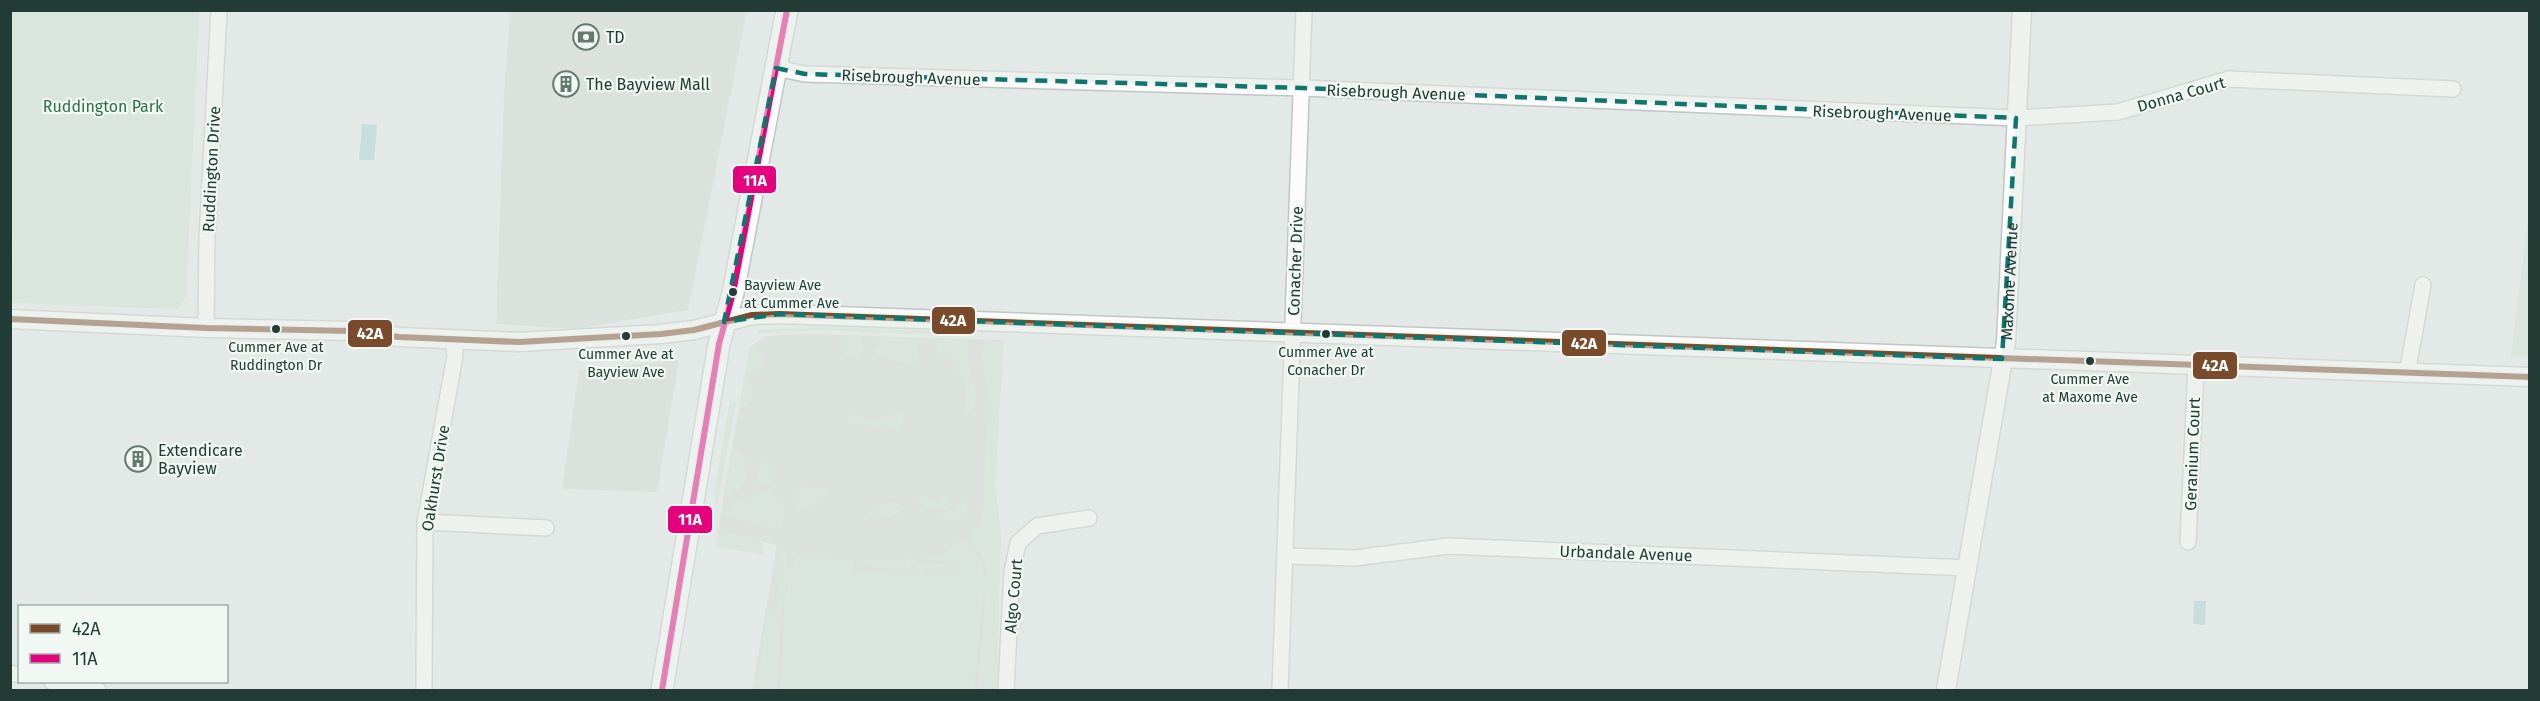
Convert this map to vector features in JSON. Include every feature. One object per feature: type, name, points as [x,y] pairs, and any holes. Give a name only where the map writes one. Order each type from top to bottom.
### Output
[{"type":"main road","points":[[662,690],[724,322],[733,293],[787,10]]},
{"type":"street","name":"Ruddington Drive","points":[[206,328],[207,238],[219,10]]},
{"type":"street","name":"Conacher Drive","points":[[1280,690],[1304,10]]},
{"type":"street","name":"Maxome Avenue","points":[[1946,690],[1969,568],[2006,342],[2022,10]]},
{"type":"street","name":"Risebrough Avenue","points":[[776,68],[817,74],[1302,88],[2016,118]]},
{"type":"street","name":"Donna Court","points":[[2016,118],[2118,112],[2229,80],[2453,89]]},
{"type":"street","points":[[2407,374],[2423,285]]},
{"type":"street","points":[[10,319],[206,328],[352,331],[399,337],[519,342],[639,336],[694,330],[752,315],[779,314],[2529,377]]},
{"type":"street","name":"Oakhurst Drive","points":[[424,690],[425,522],[455,356],[454,339]]},
{"type":"street","name":"Geranium Court","points":[[2188,543],[2196,366]]},
{"type":"street","name":"Algo Court","points":[[1006,690],[1012,572],[1018,543],[1037,526],[1089,518]]},
{"type":"street","points":[[425,522],[546,528]]},
{"type":"street","name":"Urbandale Avenue","points":[[1285,556],[1355,558],[1448,546],[1969,568]]},
{"type":"street","points":[[62,683],[98,690]]},
{"type":"highlighted area","points":[[776,68],[805,74],[1302,88],[2016,118],[2002,359],[779,314],[724,322]]},
{"type":"shaded area","points":[[510,11],[747,11],[688,310],[574,329],[496,324],[504,94]]},
{"type":"shaded area","points":[[806,334],[1001,340],[995,485],[991,690],[752,690],[777,545],[730,534],[718,537],[723,499],[750,347],[766,336]]},
{"type":"shaded area","points":[[679,360],[657,492],[562,489],[579,370]]},
{"type":"green space","name":"Ruddington Park","points":[[11,10],[199,11],[186,296],[178,309],[11,303],[13,238],[10,238]]},
{"type":"green space","points":[[2529,213],[2529,357],[2511,356]]},
{"type":"green space","points":[[831,327],[952,332],[962,336],[818,330],[757,333],[757,330]]},
{"type":"green space","points":[[848,335],[860,336],[864,352],[858,352],[858,355],[844,354],[843,348]]},
{"type":"green space","points":[[884,337],[916,338],[919,365],[875,356]]},
{"type":"green space","points":[[939,339],[966,340],[968,361],[975,389],[975,402],[970,414],[965,414],[965,384],[957,366],[959,363],[948,353],[945,355],[937,351]]},
{"type":"green space","points":[[1004,340],[995,485],[1001,535],[997,690],[978,690],[986,591],[983,591],[974,690],[781,690],[785,598],[789,583],[786,582],[781,605],[777,690],[757,690],[768,609],[775,609],[784,560],[777,558],[777,545],[787,552],[787,569],[794,569],[795,557],[853,561],[853,572],[915,575],[916,564],[955,566],[955,569],[924,570],[924,575],[927,576],[958,573],[960,562],[916,559],[946,554],[956,543],[967,540],[982,564],[983,575],[980,578],[987,577],[986,564],[968,534],[979,524],[983,510],[989,389],[980,358],[985,341]]},
{"type":"green space","points":[[752,344],[759,349],[765,361],[758,373],[752,373],[746,368]]},
{"type":"green space","points":[[744,379],[751,382],[753,395],[749,405],[739,408]]},
{"type":"green space","points":[[730,401],[736,402],[717,507],[714,494]]},
{"type":"green space","points":[[903,410],[902,431],[848,422],[850,411],[869,419],[876,419]]},
{"type":"green space","points":[[732,449],[741,451],[747,456],[747,476],[740,488],[723,499]]},
{"type":"green space","points":[[767,456],[774,483],[764,487],[759,484],[757,473]]},
{"type":"green space","points":[[800,487],[829,489],[813,507],[802,510],[797,504]]},
{"type":"green space","points":[[762,492],[775,496],[782,504],[784,515],[780,528],[728,517],[722,513],[738,500],[739,503],[754,496],[753,493]]},
{"type":"green space","points":[[943,494],[954,502],[943,509],[935,510],[923,507],[917,496],[939,500]]},
{"type":"green space","points":[[967,501],[967,507],[961,518],[953,521],[942,519],[942,516]]},
{"type":"green space","points":[[887,503],[898,503],[905,508],[897,514],[882,518],[868,513],[875,507]]},
{"type":"green space","points":[[723,534],[761,541],[765,555],[714,546],[718,537]]},
{"type":"green space","points":[[911,559],[910,569],[857,566],[858,561]]},
{"type":"water","points":[[362,124],[377,125],[374,160],[359,160]]},
{"type":"water","points":[[2194,601],[2206,601],[2205,625],[2193,624]]},
{"type":"transit line","name":"11A","points":[[662,690],[719,344],[733,293],[787,10]]},
{"type":"transit line","name":"42A","points":[[10,319],[206,328],[352,331],[399,337],[519,342],[661,334],[694,330],[752,315],[779,314],[2530,377]]},
{"type":"place","name":"TD","points":[[586,37]]},
{"type":"place","name":"The Bayview Mall","points":[[566,84]]},
{"type":"place","name":"Bayview Ave at Cummer Ave","points":[[733,292]]},
{"type":"place","name":"Cummer Ave at Ruddington Dr","points":[[276,329]]},
{"type":"place","name":"Cummer Ave at Conacher Dr","points":[[1326,334]]},
{"type":"place","name":"Cummer Ave at Bayview Ave","points":[[626,336]]},
{"type":"place","name":"Cummer Ave at Maxome Ave","points":[[2090,361]]},
{"type":"place","name":"Extendicare Bayview","points":[[138,459]]}]
